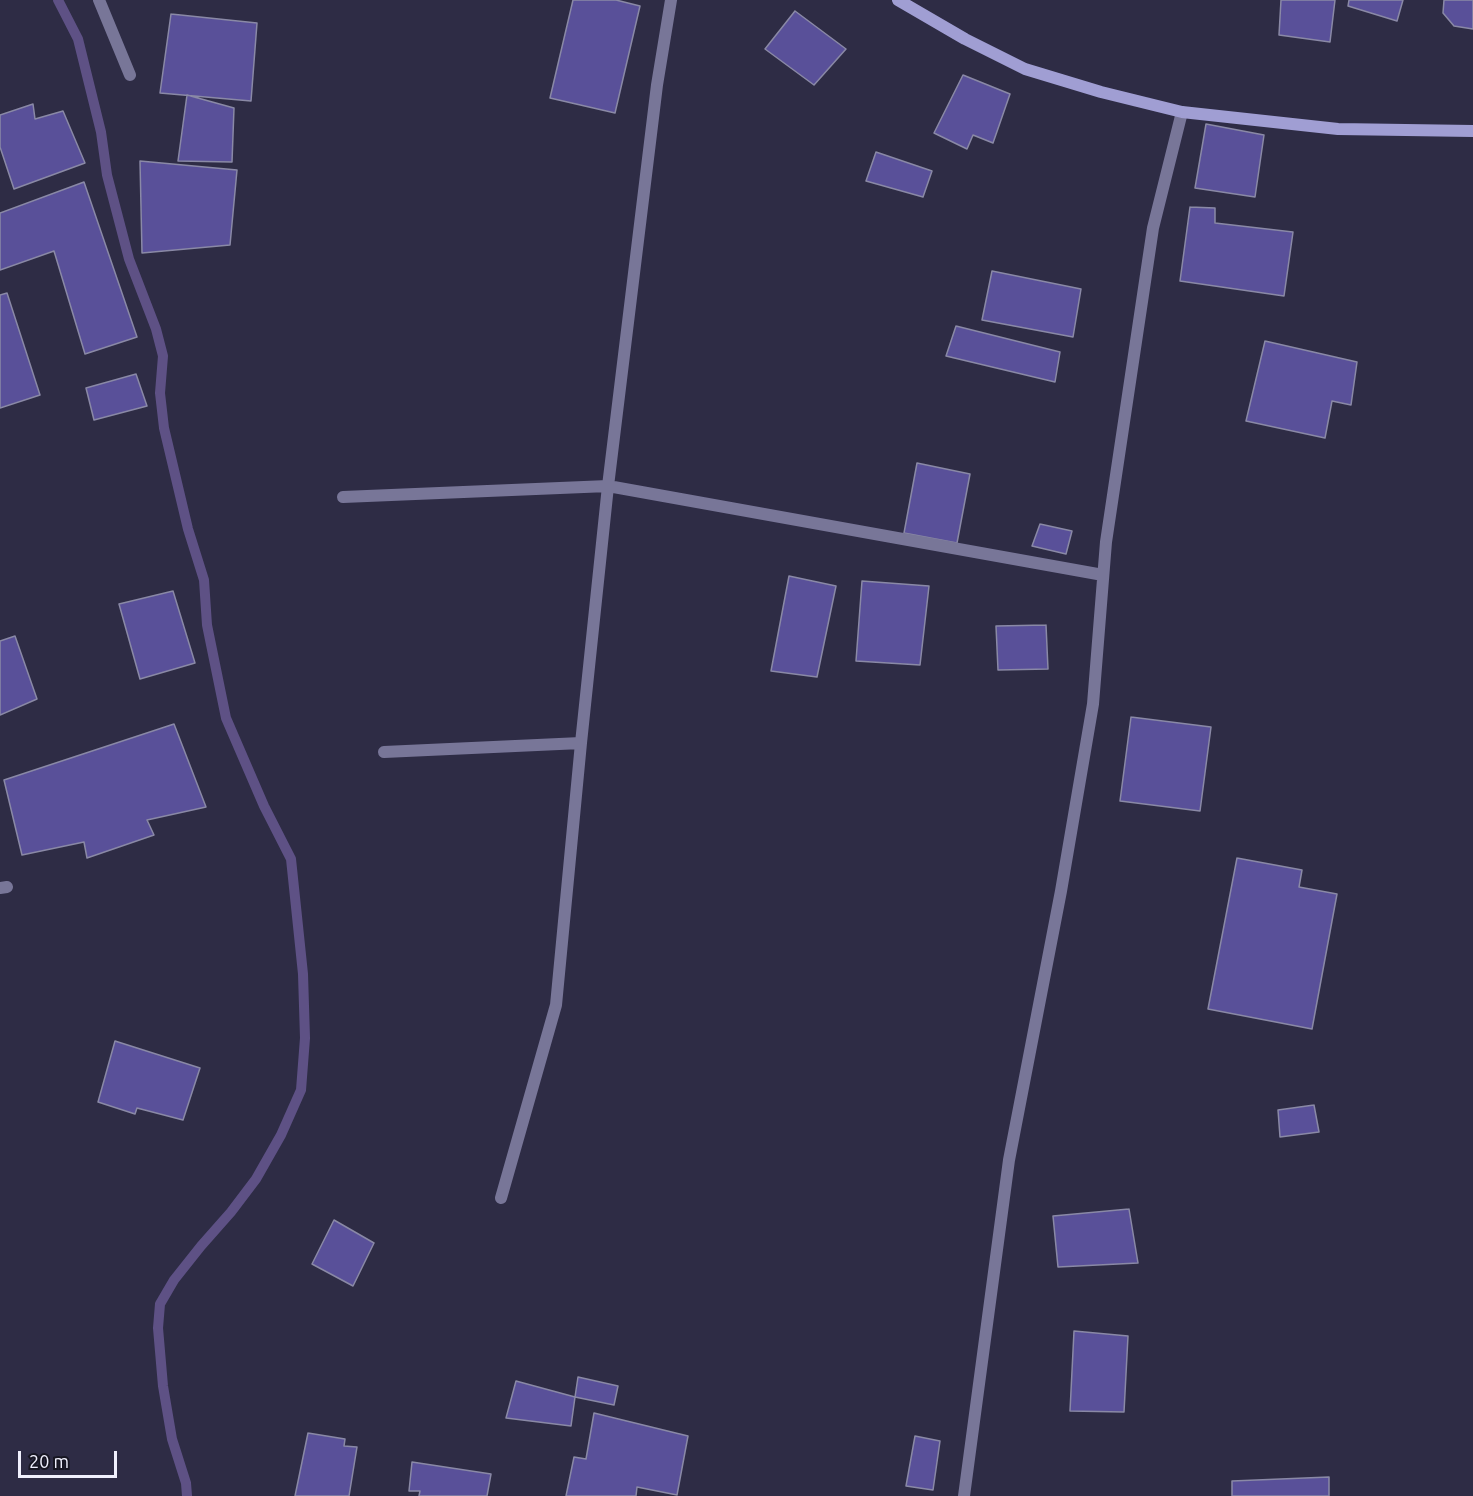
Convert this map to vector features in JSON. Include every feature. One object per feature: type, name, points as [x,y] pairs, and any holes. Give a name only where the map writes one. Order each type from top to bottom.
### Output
[{"type":"street","points":[[99,0],[130,75]]},
{"type":"street","points":[[501,1198],[556,1005],[580,743],[608,486],[657,85],[671,0]]},
{"type":"street","points":[[898,0],[965,39],[1026,69],[1101,92],[1182,112],[1338,129],[1473,131]]},
{"type":"street","points":[[964,1496],[1010,1160],[1061,891],[1093,704],[1106,542],[1153,228],[1182,112]]},
{"type":"street","points":[[343,497],[608,486],[1103,575]]},
{"type":"street","points":[[384,752],[580,743]]},
{"type":"building","points":[[573,0],[616,0],[640,6],[615,113],[550,98]]},
{"type":"building","points":[[1281,0],[1335,0],[1330,42],[1279,35]]},
{"type":"building","points":[[1349,0],[1403,0],[1397,21],[1348,6]]},
{"type":"building","points":[[1444,0],[1473,0],[1473,29],[1454,26],[1443,13]]},
{"type":"building","points":[[795,11],[846,49],[814,85],[765,49]]},
{"type":"building","points":[[171,14],[257,23],[251,101],[160,93]]},
{"type":"building","points":[[963,75],[1010,94],[993,143],[973,135],[967,149],[934,133]]},
{"type":"building","points":[[187,95],[234,108],[232,162],[178,161]]},
{"type":"building","points":[[33,104],[35,119],[63,111],[85,163],[14,189],[0,147],[0,115]]},
{"type":"building","points":[[1206,124],[1264,135],[1255,197],[1195,188]]},
{"type":"building","points":[[876,152],[932,171],[923,197],[866,181]]},
{"type":"building","points":[[140,161],[237,170],[230,245],[142,253]]},
{"type":"building","points":[[84,182],[137,337],[85,354],[54,251],[0,270],[0,213]]},
{"type":"building","points":[[1190,207],[1215,208],[1215,223],[1293,232],[1284,296],[1180,281]]},
{"type":"building","points":[[992,271],[1081,289],[1073,337],[982,320]]},
{"type":"building","points":[[7,293],[40,395],[0,408],[0,295]]},
{"type":"building","points":[[956,326],[1060,352],[1055,382],[946,356]]},
{"type":"building","points":[[1265,341],[1357,362],[1351,405],[1332,401],[1325,438],[1246,421]]},
{"type":"building","points":[[136,374],[147,406],[94,420],[86,388]]},
{"type":"building","points":[[917,463],[970,474],[957,543],[904,533]]},
{"type":"building","points":[[1040,524],[1072,531],[1066,554],[1032,546]]},
{"type":"building","points":[[789,576],[836,586],[817,677],[771,671]]},
{"type":"building","points":[[862,581],[929,586],[920,665],[856,661]]},
{"type":"building","points":[[173,591],[195,663],[140,679],[119,604]]},
{"type":"building","points":[[1046,625],[1048,669],[998,670],[996,626]]},
{"type":"building","points":[[15,636],[37,699],[0,715],[0,641]]},
{"type":"building","points":[[1131,717],[1211,727],[1200,811],[1120,801]]},
{"type":"building","points":[[174,724],[206,807],[147,820],[154,835],[87,858],[84,842],[22,855],[4,780]]},
{"type":"building","points":[[1237,858],[1302,870],[1299,887],[1337,894],[1312,1029],[1208,1009]]},
{"type":"building","points":[[115,1041],[200,1068],[183,1120],[137,1108],[135,1114],[98,1102]]},
{"type":"building","points":[[1314,1105],[1319,1132],[1280,1137],[1278,1110]]},
{"type":"building","points":[[1129,1209],[1138,1263],[1058,1267],[1053,1216]]},
{"type":"building","points":[[334,1220],[374,1243],[353,1286],[312,1264]]},
{"type":"building","points":[[1074,1331],[1128,1336],[1124,1412],[1070,1411]]},
{"type":"building","points":[[578,1377],[618,1386],[614,1405],[575,1397]]},
{"type":"building","points":[[516,1381],[575,1397],[571,1426],[506,1418]]},
{"type":"building","points":[[594,1413],[688,1436],[677,1495],[637,1487],[636,1496],[566,1496],[574,1457],[586,1459]]},
{"type":"building","points":[[308,1433],[345,1439],[344,1446],[357,1447],[349,1496],[295,1496]]},
{"type":"building","points":[[915,1436],[940,1441],[933,1490],[906,1486]]},
{"type":"building","points":[[412,1462],[491,1474],[487,1496],[419,1496],[420,1491],[409,1491]]},
{"type":"building","points":[[1329,1477],[1329,1496],[1232,1496],[1232,1481]]},
{"type":"waterway","points":[[58,0],[78,39],[101,132],[107,175],[129,259],[156,329],[163,356],[160,393],[164,428],[188,529],[204,580],[207,625],[226,718],[264,806],[291,859],[303,974],[305,1038],[301,1090],[281,1135],[256,1179],[174,1280],[160,1304],[158,1328],[163,1386],[172,1439],[186,1483],[187,1496]]}]
